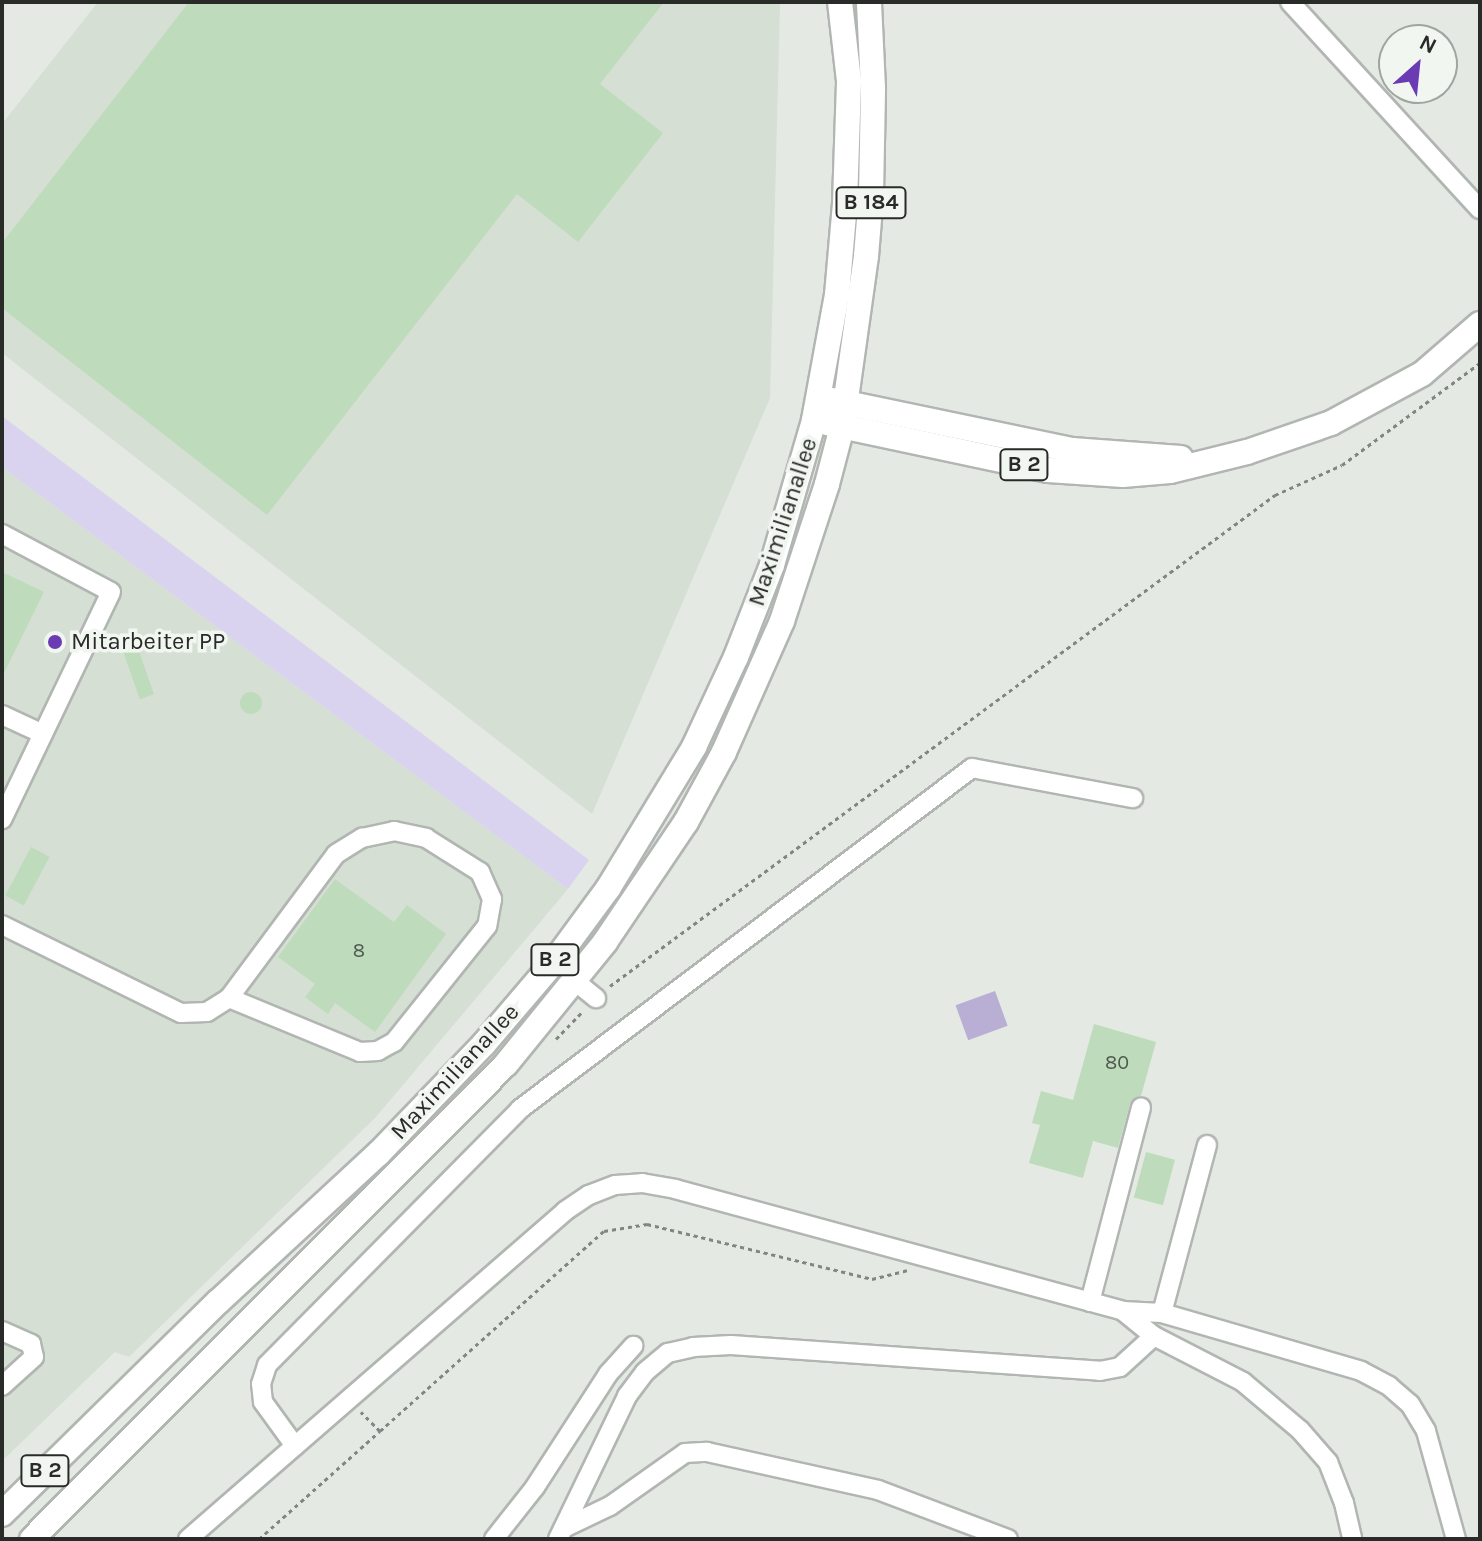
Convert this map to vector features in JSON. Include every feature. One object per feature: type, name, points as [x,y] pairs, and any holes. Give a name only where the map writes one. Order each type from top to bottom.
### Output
[{"type":"main road","name":"B 184","points":[[816,409],[837,295],[845,203],[849,81],[840,2]]},
{"type":"main road","name":"Maximilianallee","points":[[32,1539],[455,1118],[576,982],[686,822],[742,714],[797,581],[844,415],[871,195],[873,119],[869,2]]},
{"type":"main road","name":"B 2","points":[[816,409],[1072,450],[1208,459],[1284,441],[1380,400],[1422,374],[1480,324]]},
{"type":"main road","name":"Maximilianallee","points":[[2,1514],[208,1311],[341,1190],[436,1096],[554,962],[638,843],[694,747],[736,657],[772,565],[816,409]]},
{"type":"street","points":[[1290,2],[1480,209]]},
{"type":"street","points":[[2,534],[111,592],[2,819]]},
{"type":"street","points":[[2,715],[43,734]]},
{"type":"street","points":[[295,1446],[263,1402],[261,1384],[267,1365],[520,1109],[972,768],[1133,798]]},
{"type":"street","points":[[2,925],[181,1013],[207,1012],[229,998],[336,854],[362,838],[394,831],[426,838],[480,872],[492,899],[487,926],[394,1042],[378,1051],[360,1052],[229,998]]},
{"type":"street","points":[[576,982],[596,998]]},
{"type":"street","points":[[1090,1302],[1141,1108]]},
{"type":"street","points":[[1162,1313],[1207,1145]]},
{"type":"street","points":[[188,1539],[565,1211],[589,1195],[615,1185],[642,1183],[675,1189],[1123,1311],[1162,1313],[1361,1371],[1389,1386],[1410,1404],[1426,1431],[1456,1539]]},
{"type":"street","points":[[1123,1311],[1154,1336],[1243,1382],[1300,1430],[1328,1462],[1344,1503],[1352,1539]]},
{"type":"street","points":[[2,1331],[31,1344],[34,1357],[2,1386]]},
{"type":"street","points":[[561,1534],[627,1396],[645,1372],[668,1353],[693,1347],[731,1345],[1100,1371],[1120,1367],[1154,1336]]},
{"type":"street","points":[[494,1539],[535,1487],[608,1374],[633,1346]]},
{"type":"street","points":[[561,1534],[610,1506],[685,1453],[707,1452],[878,1490],[1008,1539]]},
{"type":"path","points":[[1275,495],[1342,465],[1480,363]]},
{"type":"path","points":[[259,1539],[604,1231],[647,1224],[872,1279],[905,1273],[918,1255]]},
{"type":"path","points":[[347,1399],[380,1431]]},
{"type":"shaded area","points":[[98,2],[780,2],[770,398],[592,814],[2,353],[2,124]]},
{"type":"shaded area","points":[[2,416],[589,860],[568,889],[2,467]]},
{"type":"shaded area","points":[[2,467],[568,889],[376,1117],[129,1357],[115,1352],[2,1461]]},
{"type":"shaded area","points":[[995,991],[1008,1026],[968,1040],[956,1005]]},
{"type":"building","points":[[189,2],[664,2],[600,84],[663,133],[578,242],[517,194],[267,515],[2,308],[2,243]]},
{"type":"building","points":[[2,572],[44,592],[2,677]]},
{"type":"building","points":[[138,648],[154,694],[140,699],[124,653]]},
{"type":"building","points":[[251,692],[259,695],[262,703],[259,711],[251,714],[243,711],[240,703],[243,695]]},
{"type":"building","points":[[31,847],[50,857],[24,905],[5,896]]},
{"type":"building","points":[[335,879],[394,922],[407,905],[446,934],[375,1032],[335,1003],[328,1014],[305,997],[315,984],[278,957]]},
{"type":"building","points":[[1094,1024],[1156,1042],[1141,1096],[1130,1104],[1118,1148],[1093,1141],[1083,1178],[1029,1163],[1040,1125],[1032,1123],[1041,1091],[1073,1100]]},
{"type":"building","points":[[1146,1152],[1175,1160],[1163,1205],[1134,1197]]},
{"type":"place","name":"Mitarbeiter PP","points":[[55,642]]}]
